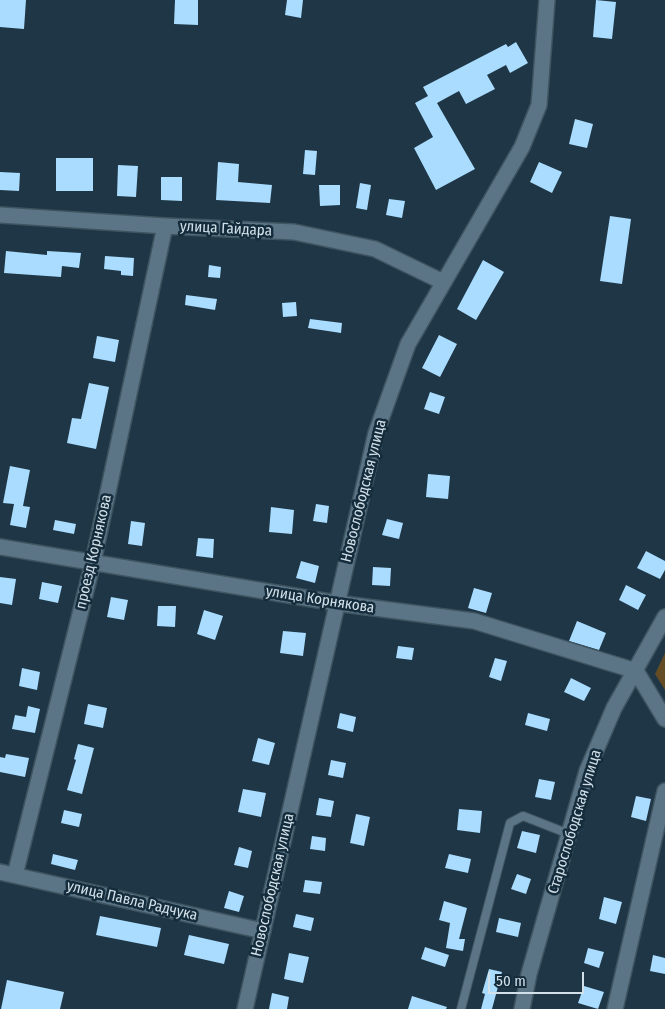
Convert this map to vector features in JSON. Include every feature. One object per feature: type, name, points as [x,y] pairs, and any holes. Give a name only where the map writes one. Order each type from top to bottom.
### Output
[{"type":"street","name":"Новослободская улица","points":[[245,1009],[376,433],[408,344],[442,282],[522,147],[539,105],[547,0]]},
{"type":"street","name":"улица Гайдара","points":[[0,215],[294,232],[376,249],[442,282]]},
{"type":"street","name":"проезд Корнякова","points":[[7,874],[92,562],[165,226]]},
{"type":"street","name":"улица Корнякова","points":[[0,547],[336,603],[474,621],[636,671]]},
{"type":"street","name":"Старослободская улица","points":[[522,1009],[529,974],[587,772],[614,708],[665,617]]},
{"type":"street","points":[[636,671],[665,719]]},
{"type":"street","points":[[616,1009],[665,791]]},
{"type":"street","name":"улица Павла Радчука","points":[[7,874],[263,931]]},
{"type":"lane","points":[[460,1009],[510,823],[523,816],[569,834]]},
{"type":"shaded area","points":[[665,653],[665,690],[655,674]]},
{"type":"building","points":[[0,0],[26,0],[24,29],[0,27]]},
{"type":"building","points":[[175,0],[198,0],[198,25],[174,24]]},
{"type":"building","points":[[287,0],[303,0],[301,18],[285,15]]},
{"type":"building","points":[[596,0],[616,2],[612,39],[593,37]]},
{"type":"building","points":[[516,42],[528,63],[510,73],[506,65],[487,75],[495,89],[466,104],[459,91],[437,103],[475,169],[436,190],[414,148],[433,137],[415,103],[428,96],[423,87],[506,44],[508,47]]},
{"type":"building","points":[[575,119],[593,124],[587,148],[569,144]]},
{"type":"building","points":[[305,150],[317,151],[315,175],[303,174]]},
{"type":"building","points":[[56,158],[93,158],[93,191],[56,191]]},
{"type":"building","points":[[218,162],[239,164],[238,182],[272,185],[270,203],[216,200]]},
{"type":"building","points":[[539,162],[562,172],[552,193],[530,182]]},
{"type":"building","points":[[118,165],[138,166],[136,197],[117,196]]},
{"type":"building","points":[[0,172],[20,173],[19,191],[0,190]]},
{"type":"building","points":[[161,177],[182,177],[182,201],[161,200]]},
{"type":"building","points":[[360,183],[371,185],[367,210],[356,208]]},
{"type":"building","points":[[319,185],[340,185],[340,205],[320,206]]},
{"type":"building","points":[[389,199],[405,201],[402,218],[386,215]]},
{"type":"building","points":[[610,216],[631,219],[622,284],[600,281]]},
{"type":"building","points":[[6,251],[47,255],[47,251],[81,253],[79,268],[62,266],[61,277],[4,273]]},
{"type":"building","points":[[105,256],[134,258],[133,276],[121,275],[121,271],[104,269]]},
{"type":"building","points":[[483,260],[504,272],[476,320],[457,309]]},
{"type":"building","points":[[209,265],[221,267],[220,278],[208,277]]},
{"type":"building","points":[[186,295],[217,299],[215,310],[185,305]]},
{"type":"building","points":[[296,302],[297,316],[283,317],[282,303]]},
{"type":"building","points":[[310,319],[342,323],[341,333],[308,328]]},
{"type":"building","points":[[439,335],[457,344],[440,377],[422,368]]},
{"type":"building","points":[[97,336],[119,340],[115,362],[93,358]]},
{"type":"building","points":[[89,383],[109,387],[96,449],[67,443],[72,418],[81,419]]},
{"type":"building","points":[[430,392],[445,397],[439,414],[424,409]]},
{"type":"building","points":[[10,466],[30,470],[23,506],[30,507],[26,528],[10,525],[14,504],[3,503]]},
{"type":"building","points":[[428,474],[450,476],[448,499],[426,497]]},
{"type":"building","points":[[316,504],[329,506],[327,523],[313,521]]},
{"type":"building","points":[[271,507],[294,510],[292,534],[269,532]]},
{"type":"building","points":[[387,519],[403,523],[399,539],[382,535]]},
{"type":"building","points":[[55,520],[76,524],[74,534],[53,530]]},
{"type":"building","points":[[131,521],[145,523],[142,546],[128,544]]},
{"type":"building","points":[[198,538],[214,539],[213,558],[196,556]]},
{"type":"building","points":[[646,551],[665,561],[665,570],[660,579],[637,568]]},
{"type":"building","points":[[301,561],[319,566],[315,583],[296,578]]},
{"type":"building","points":[[373,567],[391,568],[390,586],[372,585]]},
{"type":"building","points":[[0,577],[16,579],[12,605],[0,603]]},
{"type":"building","points":[[42,582],[62,586],[58,603],[39,599]]},
{"type":"building","points":[[626,585],[646,595],[638,610],[619,600]]},
{"type":"building","points":[[474,588],[492,593],[486,613],[468,608]]},
{"type":"building","points":[[111,597],[128,600],[124,620],[107,617]]},
{"type":"building","points":[[158,606],[176,606],[175,627],[157,626]]},
{"type":"building","points":[[204,610],[223,616],[215,640],[197,634]]},
{"type":"building","points":[[577,621],[606,633],[599,650],[569,641]]},
{"type":"building","points":[[283,631],[306,633],[303,656],[280,653]]},
{"type":"building","points":[[398,646],[414,648],[412,660],[396,658]]},
{"type":"building","points":[[495,658],[507,661],[501,681],[489,677]]},
{"type":"building","points":[[22,668],[40,672],[37,690],[19,686]]},
{"type":"building","points":[[571,678],[591,688],[584,701],[564,692]]},
{"type":"building","points":[[88,704],[107,708],[103,728],[84,724]]},
{"type":"building","points":[[28,706],[40,709],[35,733],[12,729],[15,715],[26,717]]},
{"type":"building","points":[[340,713],[356,717],[353,732],[337,728]]},
{"type":"building","points":[[528,713],[550,719],[547,731],[525,725]]},
{"type":"building","points":[[258,738],[275,743],[269,765],[252,761]]},
{"type":"building","points":[[78,744],[94,748],[82,794],[67,790],[76,760],[74,759]]},
{"type":"building","points":[[6,754],[29,758],[25,777],[0,772],[0,757],[5,758]]},
{"type":"building","points":[[331,760],[346,763],[343,778],[328,775]]},
{"type":"building","points":[[539,779],[555,782],[551,800],[535,797]]},
{"type":"building","points":[[243,789],[266,793],[261,817],[238,812]]},
{"type":"building","points":[[636,796],[651,799],[646,821],[631,817]]},
{"type":"building","points":[[319,798],[334,801],[331,817],[316,815]]},
{"type":"building","points":[[459,809],[482,811],[480,833],[457,830]]},
{"type":"building","points":[[64,810],[82,814],[79,827],[61,823]]},
{"type":"building","points":[[356,814],[370,817],[364,846],[350,843]]},
{"type":"building","points":[[522,831],[540,835],[536,853],[517,848]]},
{"type":"building","points":[[312,836],[326,838],[325,851],[310,849]]},
{"type":"building","points":[[239,847],[252,851],[248,868],[234,865]]},
{"type":"building","points":[[53,854],[78,860],[75,870],[51,864]]},
{"type":"building","points":[[449,854],[471,859],[468,873],[445,868]]},
{"type":"building","points":[[517,874],[531,879],[526,894],[511,889]]},
{"type":"building","points":[[305,880],[322,882],[320,894],[303,892]]},
{"type":"building","points":[[229,891],[244,896],[239,912],[224,908]]},
{"type":"building","points":[[604,897],[622,902],[616,924],[599,919]]},
{"type":"building","points":[[444,901],[467,908],[459,939],[465,939],[463,951],[446,948],[450,923],[439,920]]},
{"type":"building","points":[[296,914],[314,918],[311,931],[293,927]]},
{"type":"building","points":[[100,916],[161,928],[157,947],[96,935]]},
{"type":"building","points":[[499,918],[521,923],[518,937],[496,932]]},
{"type":"building","points":[[189,935],[229,944],[224,964],[184,955]]},
{"type":"building","points":[[425,947],[449,955],[445,967],[421,959]]},
{"type":"building","points":[[588,948],[604,952],[599,968],[584,963]]},
{"type":"building","points":[[289,953],[309,957],[303,983],[284,979]]},
{"type":"building","points":[[653,955],[665,958],[665,974],[650,971]]},
{"type":"building","points":[[489,969],[502,972],[492,1009],[481,1009],[485,994],[482,993]]},
{"type":"building","points":[[7,980],[64,992],[60,1009],[1,1009]]},
{"type":"building","points":[[584,986],[604,992],[598,1009],[578,1003]]},
{"type":"building","points":[[272,993],[289,997],[287,1009],[269,1009]]},
{"type":"building","points":[[412,996],[447,1007],[446,1009],[408,1009]]}]
